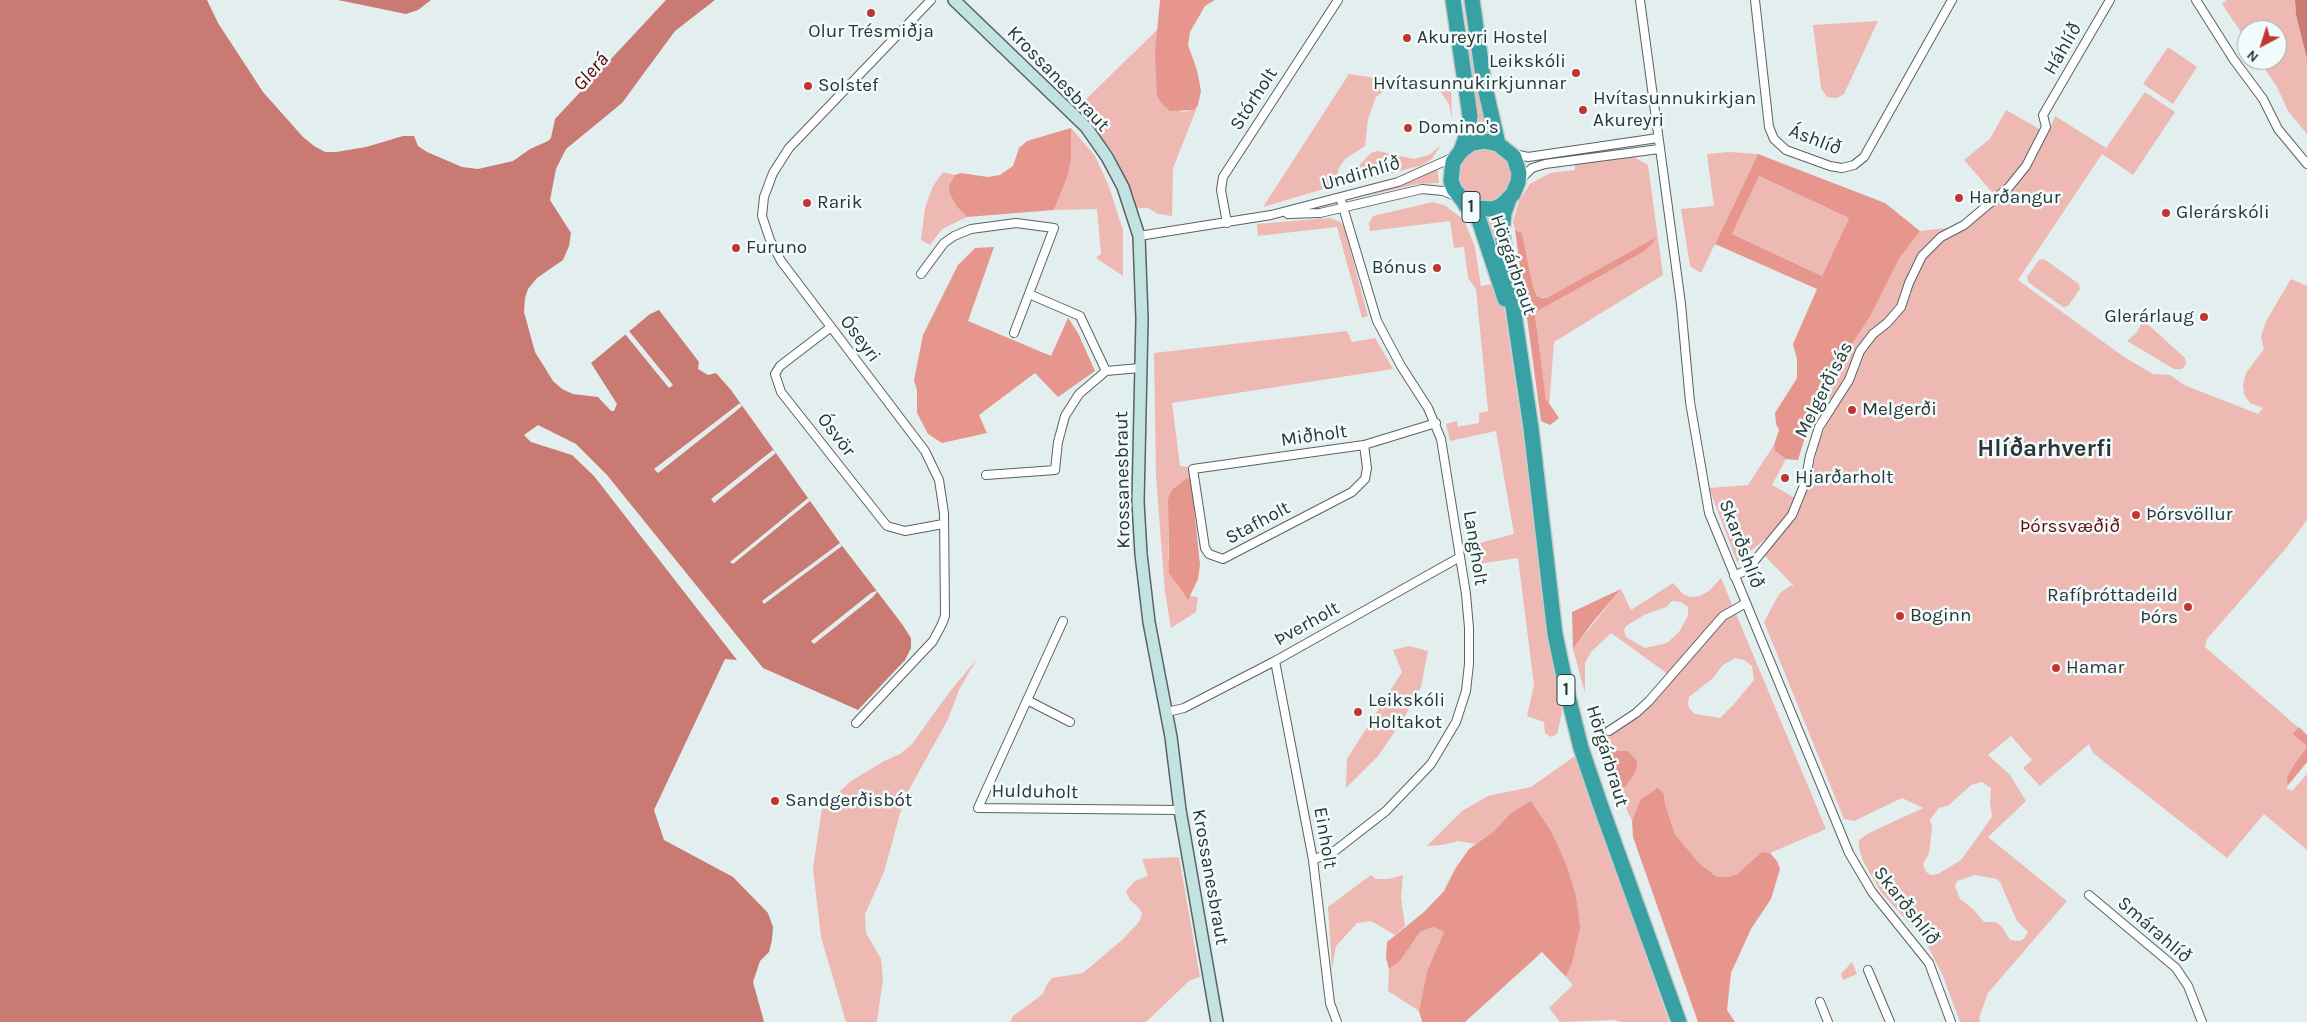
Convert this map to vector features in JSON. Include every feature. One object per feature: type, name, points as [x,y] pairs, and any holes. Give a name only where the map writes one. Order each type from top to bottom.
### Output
[{"type":"highway","name":"Hörgárbraut","points":[[1453,0],[1470,116],[1467,134],[1453,162],[1451,181],[1462,200],[1479,220],[1486,236],[1518,343]]},
{"type":"highway","points":[[1472,0],[1484,83],[1503,147],[1517,165],[1518,182]]},
{"type":"highway","points":[[1459,153],[1478,142],[1503,147]]},
{"type":"highway","name":"Hörgárbraut","points":[[1518,182],[1504,213],[1502,232],[1531,428],[1555,634],[1581,748],[1679,1022]]},
{"type":"highway","name":"Hörgárbraut","points":[[1462,200],[1474,208],[1493,209],[1509,199]]},
{"type":"street","name":"Óseyri","points":[[856,723],[923,652],[939,631],[945,616],[944,514],[939,480],[925,452],[781,261],[770,240],[762,216],[764,197],[773,173],[789,148],[931,0]]},
{"type":"street","name":"Krossanesbraut","points":[[954,0],[1086,127],[1107,157],[1123,187],[1139,236],[1142,319],[1138,502],[1141,554],[1149,622],[1167,712],[1180,810],[1217,1022]]},
{"type":"street","name":"Stórholt","points":[[1227,223],[1221,190],[1223,177],[1338,0]]},
{"type":"street","name":"Skarðshlíð","points":[[1640,0],[1681,304],[1690,402],[1708,513],[1848,854],[1872,892],[1929,963],[1951,1022]]},
{"type":"street","name":"Áshlíð","points":[[1754,0],[1770,127],[1774,139],[1786,150],[1830,166],[1842,168],[1854,165],[1864,157],[1952,0]]},
{"type":"street","name":"Háhlíð","points":[[2043,115],[2110,0]]},
{"type":"street","points":[[2196,0],[2234,60],[2263,99],[2278,129],[2307,164]]},
{"type":"street","name":"Melgerðisás","points":[[1734,576],[1747,570],[1792,515],[1806,483],[1810,456],[1820,427],[1849,380],[1860,350],[1873,334],[1887,323],[1901,307],[1909,283],[1922,256],[1934,242],[1964,225],[2017,179],[2026,166],[2046,127],[2043,115]]},
{"type":"street","points":[[1503,147],[1515,154],[1528,157],[1658,138]]},
{"type":"street","points":[[1518,182],[1532,168],[1545,164],[1659,149]]},
{"type":"street","name":"Undirhlíð","points":[[1139,236],[1271,215],[1398,182],[1449,160],[1459,153]]},
{"type":"street","name":"Undirhlíð","points":[[1271,215],[1320,212],[1344,208],[1422,189],[1443,191],[1462,200]]},
{"type":"street","name":"Langholt","points":[[1313,860],[1336,850],[1386,811],[1431,764],[1456,722],[1466,691],[1469,664],[1469,628],[1460,557],[1441,439],[1436,423],[1401,366],[1377,321],[1340,197]]},
{"type":"street","points":[[921,274],[944,243],[954,236],[971,229],[1016,223],[1054,228],[1014,333]]},
{"type":"street","points":[[1029,294],[1080,316],[1106,372]]},
{"type":"street","name":"Ósvör","points":[[831,328],[780,366],[775,374],[781,392],[887,526],[905,531],[943,524]]},
{"type":"street","points":[[986,475],[1055,470],[1056,450],[1064,416],[1079,394],[1106,372],[1140,368]]},
{"type":"street","name":"Miðholt","points":[[1193,469],[1364,445],[1436,423]]},
{"type":"street","name":"Stafholt","points":[[1193,469],[1205,548],[1209,554],[1223,559],[1360,486],[1366,474],[1364,445]]},
{"type":"street","name":"Þverholt","points":[[1167,712],[1184,708],[1275,661],[1460,557]]},
{"type":"street","points":[[1609,730],[1636,713],[1649,701],[1722,616],[1731,609],[1746,603]]},
{"type":"street","name":"Hulduholt","points":[[1063,621],[978,808],[1180,810]]},
{"type":"street","name":"Einholt","points":[[1275,661],[1313,860],[1330,1003],[1336,1022]]},
{"type":"street","points":[[1027,700],[1070,722]]},
{"type":"street","name":"Smárahlíð","points":[[2089,895],[2176,968],[2188,986],[2202,1022]]},
{"type":"street","points":[[1868,970],[1890,1022]]},
{"type":"street","points":[[1820,1002],[1828,1022]]},
{"type":"green space","points":[[1464,0],[1467,0],[1487,130],[1474,131],[1477,116]]},
{"type":"green space","points":[[2227,0],[2295,0],[2296,15],[2307,59],[2307,134],[2288,111],[2277,87],[2266,70],[2287,70],[2287,20],[2237,20],[2237,26],[2222,4]]},
{"type":"green space","points":[[1878,21],[1844,94],[1837,98],[1827,97],[1821,88],[1813,25]]},
{"type":"green space","points":[[1157,30],[1157,96],[1182,112],[1194,110],[1198,105],[1173,168],[1172,216],[1158,214],[1148,208],[1136,208],[1113,152],[1077,108]]},
{"type":"green space","points":[[2168,47],[2197,67],[2173,104],[2143,84]]},
{"type":"green space","points":[[1349,74],[1403,82],[1391,86],[1376,97],[1368,119],[1365,146],[1345,159],[1339,168],[1334,186],[1263,207]]},
{"type":"green space","points":[[1416,81],[1451,81],[1452,119],[1449,104],[1441,92],[1427,83]]},
{"type":"green space","name":"Þórssvæðið","points":[[2145,92],[2175,112],[2133,175],[2102,154],[2018,280],[2124,357],[2153,374],[2170,375],[2184,385],[2258,414],[2263,408],[2250,403],[2244,394],[2243,385],[2246,373],[2264,349],[2261,337],[2266,321],[2291,279],[2307,286],[2307,520],[2287,547],[2207,639],[2205,647],[2307,735],[2307,762],[2286,788],[2292,791],[2307,774],[2307,850],[2264,814],[2227,858],[2093,753],[2089,744],[2040,786],[2023,768],[2032,760],[2011,736],[1988,755],[2010,775],[2026,801],[1988,837],[2067,901],[1988,993],[1979,1018],[1980,1022],[1960,1022],[1943,976],[1926,942],[1881,892],[1863,861],[1859,848],[1859,840],[1869,833],[1923,808],[1902,798],[1854,821],[1844,819],[1764,622],[1779,594],[1791,585],[1795,587],[1764,555],[1798,513],[1810,484],[1819,440],[1837,403],[1824,396],[1839,363],[1870,317],[1899,259],[1920,231],[1956,227],[1997,198],[1964,160],[1990,139],[2006,110],[2048,134],[2055,116],[2106,148]],"holes":[[[1982,782],[1991,788],[1990,803],[1992,817],[1961,860],[1938,874],[1931,875],[1926,872],[1923,864],[1929,853],[1932,828],[1930,820],[1939,808],[1949,805],[1971,785]],[[1975,875],[1997,879],[2000,882],[2017,921],[2028,932],[2024,939],[2019,941],[2010,940],[2002,927],[1996,922],[1984,922],[1973,909],[1960,899],[1955,886],[1957,881]]]},
{"type":"green space","points":[[1071,128],[1095,156],[1108,184],[1123,230],[1123,276],[1096,258],[1101,254],[1097,209],[1054,210],[1068,175],[1071,159]]},
{"type":"green space","points":[[1440,146],[1432,159],[1422,165],[1350,185],[1352,173],[1371,153],[1378,151],[1414,159],[1429,155]]},
{"type":"green space","points":[[1484,149],[1498,153],[1506,161],[1510,175],[1506,189],[1498,197],[1484,201],[1470,197],[1462,189],[1458,175],[1462,161],[1470,153]]},
{"type":"green space","points":[[1729,152],[1758,154],[1701,273],[1690,266],[1681,209],[1714,206],[1707,154]]},
{"type":"green space","points":[[1634,157],[1648,165],[1663,275],[1554,342],[1549,407],[1546,399],[1535,316],[1546,298],[1537,296],[1533,287],[1522,233],[1515,230],[1513,222],[1519,201],[1530,184],[1550,173],[1575,170],[1575,162]]},
{"type":"green space","points":[[1437,168],[1439,183],[1417,184],[1366,196],[1416,180]]},
{"type":"green space","points":[[943,172],[955,175],[949,185],[957,207],[967,217],[942,229],[930,245],[921,240],[925,208],[933,186]]},
{"type":"green space","points":[[1759,176],[1849,218],[1822,276],[1732,234]]},
{"type":"green space","points":[[1433,202],[1446,206],[1464,220],[1475,247],[1481,286],[1493,284],[1500,295],[1504,308],[1543,567],[1562,713],[1557,734],[1551,737],[1545,733],[1544,722],[1527,716],[1534,685],[1518,558],[1478,564],[1476,544],[1514,534],[1496,431],[1450,441],[1446,424],[1457,421],[1458,427],[1479,423],[1479,413],[1488,411],[1476,289],[1468,278],[1464,247],[1454,248],[1450,221],[1370,231],[1369,223],[1373,216]]},
{"type":"green space","points":[[1496,212],[1505,286],[1486,214]]},
{"type":"green space","points":[[1330,218],[1340,222],[1344,227],[1368,316],[1362,318],[1337,227],[1258,236],[1257,224]]},
{"type":"green space","points":[[2044,259],[2079,284],[2080,289],[2068,306],[2063,307],[2028,282],[2027,277],[2039,260]]},
{"type":"green space","points":[[2143,320],[2185,358],[2186,364],[2182,369],[2174,369],[2127,341],[2137,332]]},
{"type":"green space","points":[[1347,331],[1352,342],[1375,338],[1393,369],[1172,403],[1180,466],[1189,467],[1191,479],[1168,499],[1168,557],[1178,587],[1188,599],[1190,596],[1198,597],[1196,612],[1171,628],[1165,592],[1156,477],[1154,353]]},
{"type":"green space","points":[[1774,445],[1775,451],[1786,459],[1772,485],[1795,498],[1786,517],[1769,536],[1737,562],[1709,488],[1748,485]]},
{"type":"green space","points":[[1721,578],[1826,829],[1770,853],[1762,852],[1737,874],[1728,877],[1717,877],[1699,863],[1675,834],[1665,804],[1664,794],[1640,800],[1632,821],[1618,791],[1624,788],[1609,753],[1604,762],[1590,713],[1608,727],[1615,729],[1672,677],[1611,633],[1591,652],[1585,663],[1585,693],[1573,649],[1621,589],[1631,610],[1673,583],[1683,594],[1690,597],[1700,596],[1709,591]],"holes":[[[1672,601],[1681,602],[1688,607],[1688,616],[1679,632],[1667,643],[1645,648],[1626,637],[1624,630],[1626,626],[1644,615],[1666,607]],[[1735,658],[1744,660],[1752,666],[1754,680],[1720,718],[1695,714],[1689,708],[1689,697],[1713,678],[1723,665]]]},
{"type":"green space","points":[[1409,646],[1428,651],[1421,687],[1403,720],[1378,756],[1346,788],[1347,759],[1402,672],[1393,650]]},
{"type":"green space","points":[[976,660],[959,690],[948,719],[904,799],[884,872],[865,914],[866,933],[881,959],[883,979],[877,1022],[846,1022],[821,937],[813,868],[822,808],[851,781],[884,761],[900,754],[912,744],[951,690]]},
{"type":"green space","points":[[1575,756],[1669,1022],[1621,1022],[1614,1020],[1560,1022],[1549,1008],[1573,985],[1566,977],[1572,963],[1511,813],[1493,832],[1476,844],[1458,841],[1427,846],[1462,811],[1488,796],[1531,787]]},
{"type":"green space","points":[[1179,857],[1200,977],[1189,981],[1146,1022],[1010,1022],[1013,1016],[1043,994],[1052,978],[1083,973],[1122,940],[1139,922],[1142,914],[1140,909],[1130,900],[1126,891],[1135,881],[1148,876],[1142,859]]},
{"type":"green space","points":[[1371,875],[1376,879],[1389,879],[1403,875],[1401,898],[1405,926],[1395,935],[1371,921],[1357,923],[1336,946],[1332,969],[1328,907]]},
{"type":"green space","points":[[1433,927],[1444,932],[1427,971],[1419,1011],[1388,991],[1389,969],[1400,961],[1420,932]]},
{"type":"green space","points":[[1852,962],[1857,974],[1843,980],[1841,974]]},
{"type":"shaded area","points":[[0,0],[207,0],[218,23],[263,92],[303,137],[314,146],[325,152],[336,152],[366,147],[403,136],[414,136],[418,146],[427,152],[462,167],[478,169],[513,161],[530,149],[548,141],[551,138],[555,119],[666,0],[715,0],[675,31],[622,103],[566,149],[556,169],[550,200],[571,233],[569,246],[563,260],[537,278],[528,289],[525,298],[524,312],[535,352],[553,381],[562,389],[573,394],[598,397],[611,411],[614,411],[617,404],[591,363],[650,314],[659,310],[699,362],[698,369],[708,375],[716,373],[731,390],[840,543],[902,624],[911,638],[911,648],[905,660],[858,710],[763,668],[607,475],[576,444],[538,425],[524,435],[531,442],[572,455],[594,476],[737,660],[725,659],[654,810],[664,840],[733,877],[768,913],[773,927],[772,940],[769,952],[760,961],[753,982],[764,1022],[0,1022]]},
{"type":"shaded area","points":[[338,0],[431,0],[418,10],[406,14]]},
{"type":"shaded area","points":[[1160,0],[1215,0],[1205,6],[1190,32],[1188,45],[1197,70],[1201,91],[1198,105],[1194,110],[1170,111],[1157,96],[1155,52]]},
{"type":"shaded area","points":[[2295,0],[2307,0],[2307,59],[2296,15]]},
{"type":"shaded area","points":[[1071,128],[1071,159],[1068,175],[1054,210],[967,217],[957,207],[950,194],[949,185],[955,175],[961,173],[988,177],[1000,175],[1013,166],[1019,148],[1027,141]]},
{"type":"shaded area","points":[[1758,154],[1885,203],[1920,231],[1899,259],[1870,317],[1839,363],[1809,424],[1798,460],[1786,459],[1775,451],[1774,445],[1779,430],[1776,424],[1775,413],[1797,378],[1797,359],[1793,344],[1817,289],[1715,244]],"holes":[[[1759,176],[1849,218],[1822,276],[1732,234]]]},
{"type":"shaded area","points":[[1515,230],[1522,233],[1533,287],[1537,296],[1542,298],[1547,298],[1655,238],[1653,243],[1643,252],[1539,310],[1535,315],[1546,399],[1559,418],[1550,425],[1541,421]]},
{"type":"shaded area","points":[[994,247],[968,321],[1051,356],[1068,318],[1078,333],[1095,371],[1058,397],[1035,373],[979,415],[987,433],[942,443],[928,434],[917,413],[917,390],[914,380],[923,335],[958,265],[975,248]]},
{"type":"shaded area","points":[[1187,478],[1191,479],[1200,565],[1198,579],[1188,600],[1169,573],[1168,499],[1172,490]]},
{"type":"shaded area","points":[[1621,589],[1593,622],[1573,649],[1572,612]]},
{"type":"shaded area","points":[[2299,727],[2307,735],[2307,746],[2293,734]]},
{"type":"shaded area","points":[[2307,747],[2307,762],[2288,785],[2287,778],[2292,768]]},
{"type":"shaded area","points":[[1628,751],[1637,761],[1637,767],[1633,776],[1624,788],[1618,791],[1604,762],[1609,753]]},
{"type":"shaded area","points":[[1658,788],[1664,794],[1665,804],[1675,834],[1699,863],[1717,877],[1728,877],[1737,874],[1762,852],[1770,853],[1777,861],[1780,869],[1771,899],[1751,929],[1731,973],[1727,1010],[1735,1022],[1698,1022],[1633,837],[1632,821],[1640,800]]},
{"type":"shaded area","points":[[1531,801],[1552,833],[1566,864],[1576,896],[1580,928],[1572,963],[1566,977],[1542,952],[1465,1022],[1422,1022],[1419,1011],[1427,971],[1444,932],[1433,927],[1420,932],[1400,961],[1389,969],[1386,958],[1387,942],[1424,912],[1444,891],[1455,869],[1469,849],[1493,832],[1511,813]]},
{"type":"pier","points":[[629,331],[673,385],[669,388],[625,334]]},
{"type":"pier","points":[[740,403],[742,406],[735,412],[658,473],[654,469]]},
{"type":"pier","points":[[773,450],[776,453],[714,503],[711,499]]},
{"type":"pier","points":[[808,498],[810,501],[733,564],[730,562]]},
{"type":"pier","points":[[840,543],[842,546],[764,604],[762,601]]},
{"type":"pier","points":[[876,591],[873,597],[814,644],[811,641],[871,593]]},
{"type":"place","name":"Olur Trésmiðja","points":[[871,13]]},
{"type":"place","name":"Akureyri Hostel","points":[[1407,38]]},
{"type":"place","name":"Leikskóli Hvítasunnukirkjunnar","points":[[1576,73]]},
{"type":"place","name":"Solstef","points":[[808,86]]},
{"type":"place","name":"Hvítasunnukirkjan Akureyri","points":[[1583,110]]},
{"type":"place","name":"Domino's","points":[[1408,128]]},
{"type":"place","name":"Harðangur","points":[[1959,198]]},
{"type":"place","name":"Rarik","points":[[807,203]]},
{"type":"place","name":"Glerárskóli","points":[[2166,213]]},
{"type":"place","name":"Furuno","points":[[736,248]]},
{"type":"place","name":"Bónus","points":[[1437,268]]},
{"type":"place","name":"Glerárlaug","points":[[2204,317]]},
{"type":"place","name":"Melgerði","points":[[1852,410]]},
{"type":"place","name":"Hjarðarholt","points":[[1785,478]]},
{"type":"place","name":"Þórsvöllur","points":[[2136,515]]},
{"type":"place","name":"Rafíþróttadeild Þórs","points":[[2188,607]]},
{"type":"place","name":"Boginn","points":[[1900,616]]},
{"type":"place","name":"Hamar","points":[[2056,668]]},
{"type":"place","name":"Leikskóli Holtakot","points":[[1358,712]]},
{"type":"place","name":"Sandgerðisbót","points":[[775,801]]},
{"type":"district","name":"Hlíðarhverfi","points":[[2045,449]]},
{"type":"water label","name":"Glerá","points":[[591,72]]}]
